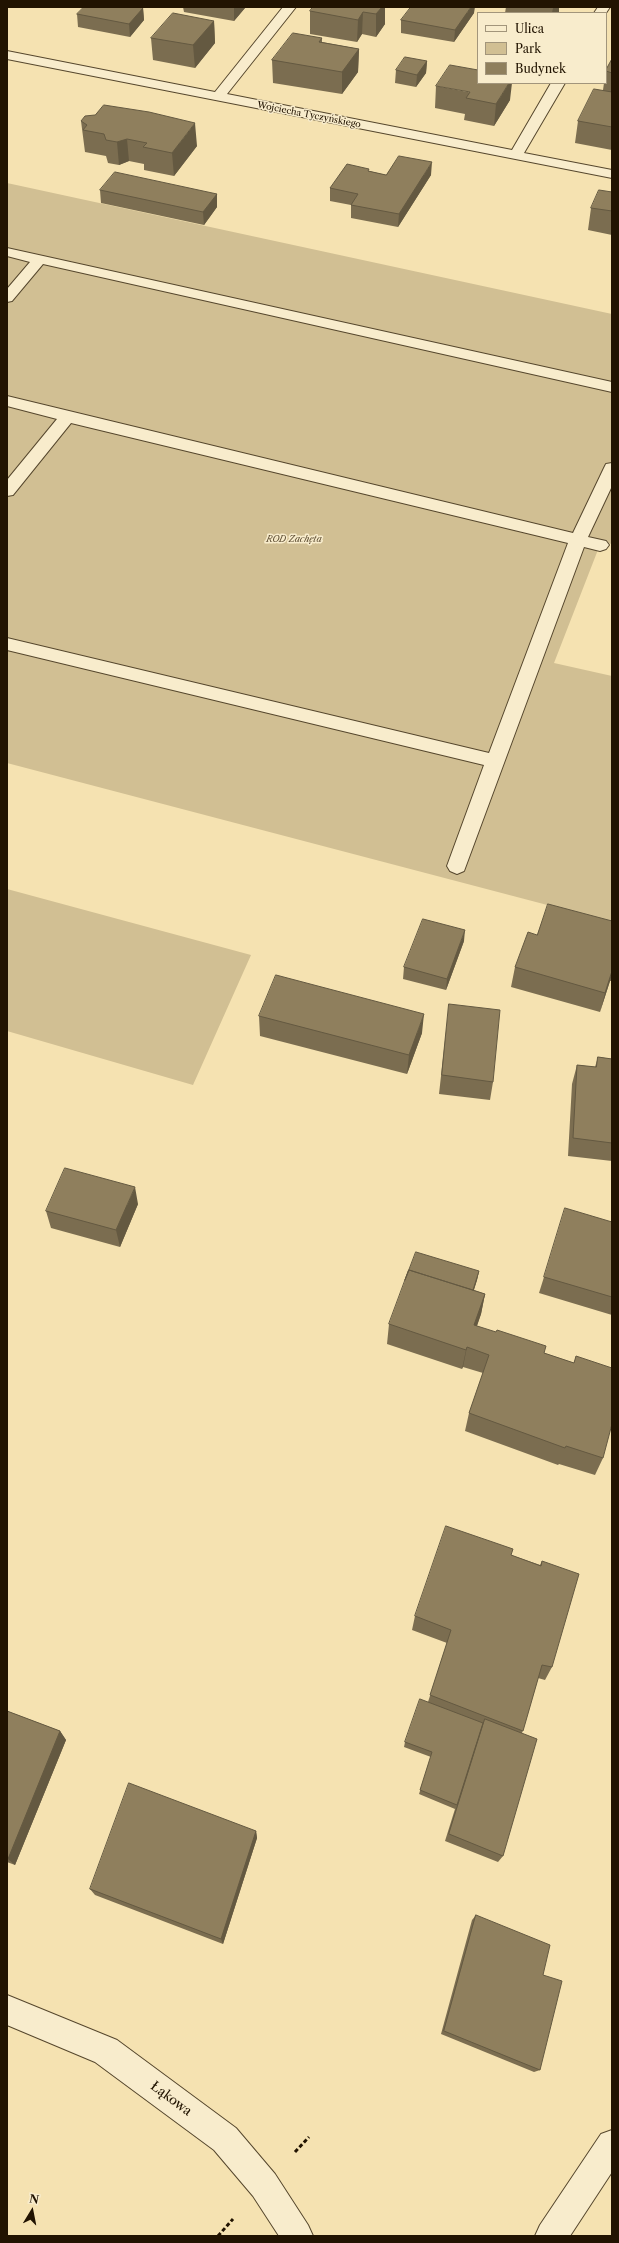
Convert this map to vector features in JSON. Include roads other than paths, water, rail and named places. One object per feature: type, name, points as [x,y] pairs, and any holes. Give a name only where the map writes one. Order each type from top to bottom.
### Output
[{"type":"street","points":[[218,97],[290,7]]},
{"type":"street","name":"Wojciecha Tyczyńskiego","points":[[7,56],[612,174]]},
{"type":"street","points":[[516,155],[557,84]]},
{"type":"street","points":[[7,252],[612,387]]},
{"type":"street","points":[[7,298],[40,259]]},
{"type":"street","points":[[7,401],[67,417],[600,545]]},
{"type":"street","points":[[7,491],[67,417]]},
{"type":"street","points":[[457,866],[578,540],[612,468]]},
{"type":"street","points":[[7,644],[495,761]]},
{"type":"street","name":"Łąkowa","points":[[7,2010],[106,2051],[225,2139],[264,2185],[297,2236]]},
{"type":"street","points":[[551,2236],[612,2145]]},
{"type":"park label","name":"ROD Zachęta","points":[[294,539]]}]
